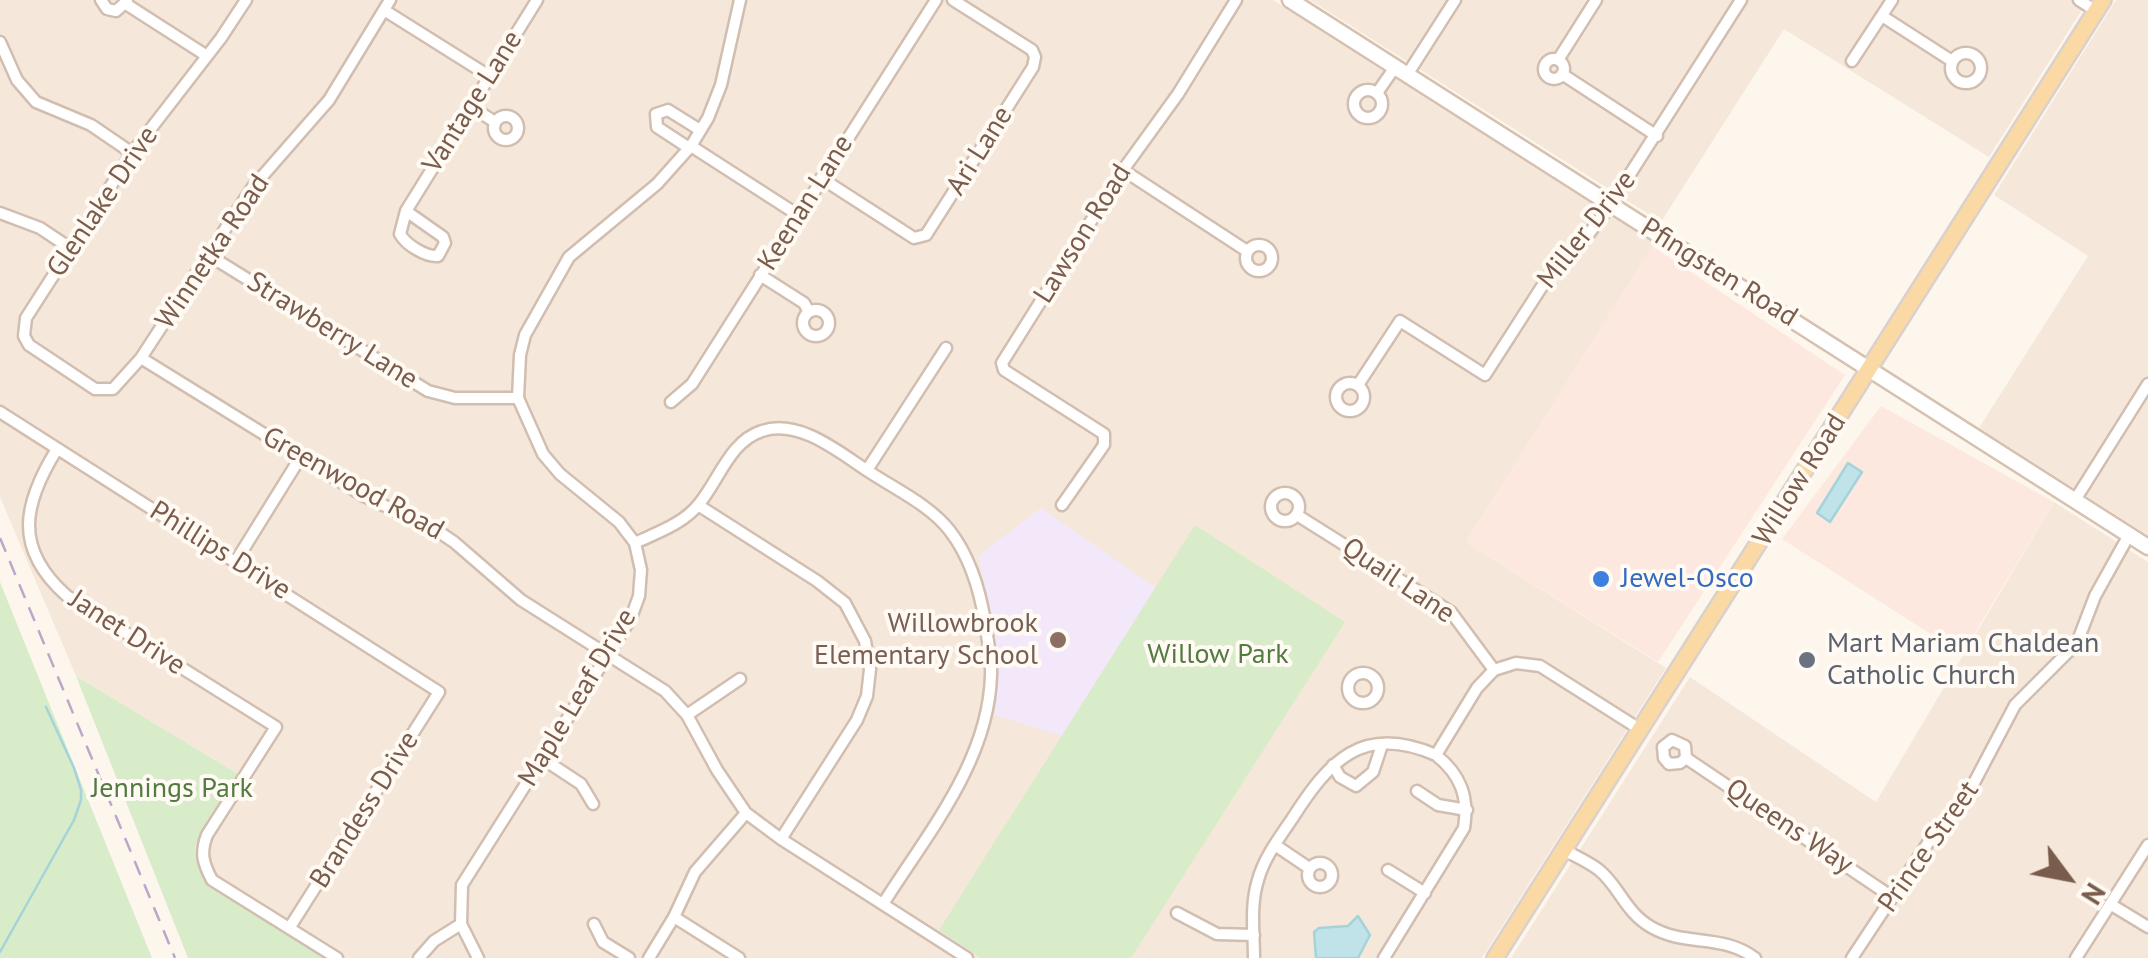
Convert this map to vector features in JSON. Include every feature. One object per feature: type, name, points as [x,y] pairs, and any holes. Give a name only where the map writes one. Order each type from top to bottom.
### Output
[{"type":"main road","name":"Pfingsten Road","points":[[1301,3],[2148,547]]},
{"type":"main road","name":"Willow Road","points":[[1495,958],[2099,6]]},
{"type":"street","points":[[102,0],[111,11],[120,10],[126,2],[206,56]]},
{"type":"street","name":"Glenlake Drive","points":[[95,389],[29,345],[24,336],[26,318],[132,152],[246,0]]},
{"type":"street","name":"Vantage Lane","points":[[408,207],[537,0]]},
{"type":"street","points":[[740,0],[721,85],[700,130],[657,184],[569,258],[525,335],[518,398],[543,454],[560,474],[619,522],[636,543],[681,521],[698,505],[738,446],[764,430],[782,428],[802,432],[867,470],[950,530],[978,585],[992,669],[988,711],[976,751],[883,904]]},
{"type":"street","name":"Keenan Lane","points":[[670,402],[692,384],[936,0]]},
{"type":"street","name":"Ari Lane","points":[[821,178],[918,239],[926,235],[1033,67],[1035,57],[1032,50],[953,0]]},
{"type":"street","name":"Lawson Road","points":[[1062,505],[1104,445],[1104,434],[1004,370],[1002,363],[1236,0]]},
{"type":"street","points":[[1376,93],[1401,70],[1455,0]]},
{"type":"street","points":[[1558,60],[1596,0]]},
{"type":"street","name":"Miller Drive","points":[[1358,385],[1400,321],[1485,375],[1548,277],[1564,256],[1582,243],[1611,204],[1741,0]]},
{"type":"street","points":[[1852,61],[1892,0]]},
{"type":"street","points":[[2079,0],[2099,6]]},
{"type":"street","points":[[387,5],[489,76]]},
{"type":"street","name":"Winnetka Road","points":[[95,389],[113,389],[141,358],[252,188],[329,100],[387,5]]},
{"type":"street","points":[[1882,16],[1952,61]]},
{"type":"street","points":[[0,42],[17,80],[36,102],[91,125],[132,152]]},
{"type":"street","points":[[1550,60],[1558,60],[1564,66],[1562,74],[1552,79],[1544,70],[1550,60]]},
{"type":"street","points":[[1562,74],[1657,136]]},
{"type":"street","points":[[470,106],[495,122]]},
{"type":"street","points":[[700,130],[668,110],[656,114],[657,126],[798,215]]},
{"type":"street","points":[[1123,170],[1247,251]]},
{"type":"street","points":[[408,207],[444,236],[445,244],[438,256],[429,256],[403,240],[400,234],[408,207]]},
{"type":"street","points":[[0,213],[40,228],[70,248]]},
{"type":"street","name":"Strawberry Lane","points":[[210,256],[428,391],[455,398],[518,398]]},
{"type":"street","points":[[760,275],[804,303],[810,312]]},
{"type":"street","points":[[867,470],[946,348]]},
{"type":"street","name":"Greenwood Road","points":[[141,358],[364,496],[436,530],[521,600],[664,691],[687,715],[746,814],[967,958]]},
{"type":"street","points":[[2075,500],[2148,384]]},
{"type":"street","name":"Phillips Drive","points":[[0,412],[439,692]]},
{"type":"street","name":"Janet Drive","points":[[57,449],[32,493],[30,520],[39,562],[54,584],[67,596],[276,727],[206,835],[202,850],[212,880],[290,927]]},
{"type":"street","points":[[236,561],[300,458]]},
{"type":"street","points":[[698,505],[845,603],[865,641],[870,669],[868,696],[857,720],[781,839]]},
{"type":"street","name":"Quail Lane","points":[[1297,514],[1451,612],[1494,670]]},
{"type":"street","name":"Prince Street","points":[[1852,958],[1928,842],[1966,798],[2015,705],[2077,642],[2095,596],[2129,535]]},
{"type":"street","name":"Maple Leaf Drive","points":[[461,924],[462,886],[632,618],[641,570],[636,543]]},
{"type":"street","points":[[1436,755],[1477,688],[1494,670],[1516,663],[1540,666],[1642,730]]},
{"type":"street","points":[[687,715],[740,679]]},
{"type":"street","name":"Brandess Drive","points":[[290,927],[439,692]]},
{"type":"street","points":[[1332,765],[1340,777],[1356,786],[1372,772],[1382,744]]},
{"type":"street","points":[[1254,958],[1258,878],[1320,776],[1348,753],[1382,744],[1414,745],[1450,766],[1460,783],[1467,810],[1458,841],[1384,958]]},
{"type":"street","name":"Queens Way","points":[[1686,758],[1892,896]]},
{"type":"street","points":[[543,759],[581,784],[593,804]]},
{"type":"street","points":[[1417,791],[1438,805],[1467,810]]},
{"type":"street","points":[[649,958],[695,872],[746,814]]},
{"type":"street","points":[[1275,845],[1310,868]]},
{"type":"street","points":[[2076,958],[2148,845]]},
{"type":"street","points":[[1564,850],[1600,871],[1626,908],[1650,926],[1672,937],[1725,942],[1755,958]]},
{"type":"street","points":[[1388,870],[1425,893]]},
{"type":"street","points":[[2110,904],[2148,927]]},
{"type":"street","points":[[1177,913],[1218,934],[1254,935]]},
{"type":"street","points":[[674,917],[739,958]]},
{"type":"street","points":[[419,958],[461,924],[478,958]]},
{"type":"street","points":[[594,924],[603,942],[629,958]]},
{"type":"street","points":[[290,927],[337,958]]},
{"type":"shaded area","points":[[0,0],[1273,0],[1656,242],[1466,542],[1666,668],[1482,958],[323,958],[202,876],[196,843],[238,774],[76,676],[0,497]]},
{"type":"shaded area","points":[[1310,0],[2088,0],[1989,157],[1784,29],[1661,222]]},
{"type":"shaded area","points":[[2116,0],[2148,0],[2148,535],[1979,428],[2088,256],[1994,195]]},
{"type":"shaded area","points":[[1652,246],[1845,375],[1658,662],[1466,542]]},
{"type":"shaded area","points":[[1881,406],[2054,502],[1962,654],[1782,539]]},
{"type":"shaded area","points":[[2054,502],[2148,562],[2148,958],[1511,958],[1690,677],[1876,802]]},
{"type":"shaded area","name":"Willowbrook Elementary School","points":[[1041,508],[1156,588],[1062,736],[995,715],[990,608],[978,556]]},
{"type":"green space","name":"Willow Park","points":[[1195,525],[1345,622],[1131,958],[981,958],[939,930]]},
{"type":"green space","points":[[0,582],[152,958],[0,958]]},
{"type":"green space","name":"Jennings Park","points":[[76,676],[238,774],[196,843],[202,876],[323,958],[188,958]]},
{"type":"water","points":[[1848,463],[1862,472],[1830,522],[1817,513]]},
{"type":"water","points":[[1358,916],[1370,935],[1358,958],[1316,958],[1314,932],[1319,928],[1348,926]]},
{"type":"waterway","points":[[0,952],[74,820],[81,800],[74,768],[46,707]]},
{"type":"railway","points":[[0,538],[175,958]]},
{"type":"place","name":"Jewel-Osco","points":[[1601,579]]},
{"type":"place","name":"Willowbrook Elementary School","points":[[1058,640]]},
{"type":"place","name":"Mart Mariam Chaldean Catholic Church","points":[[1807,660]]}]
